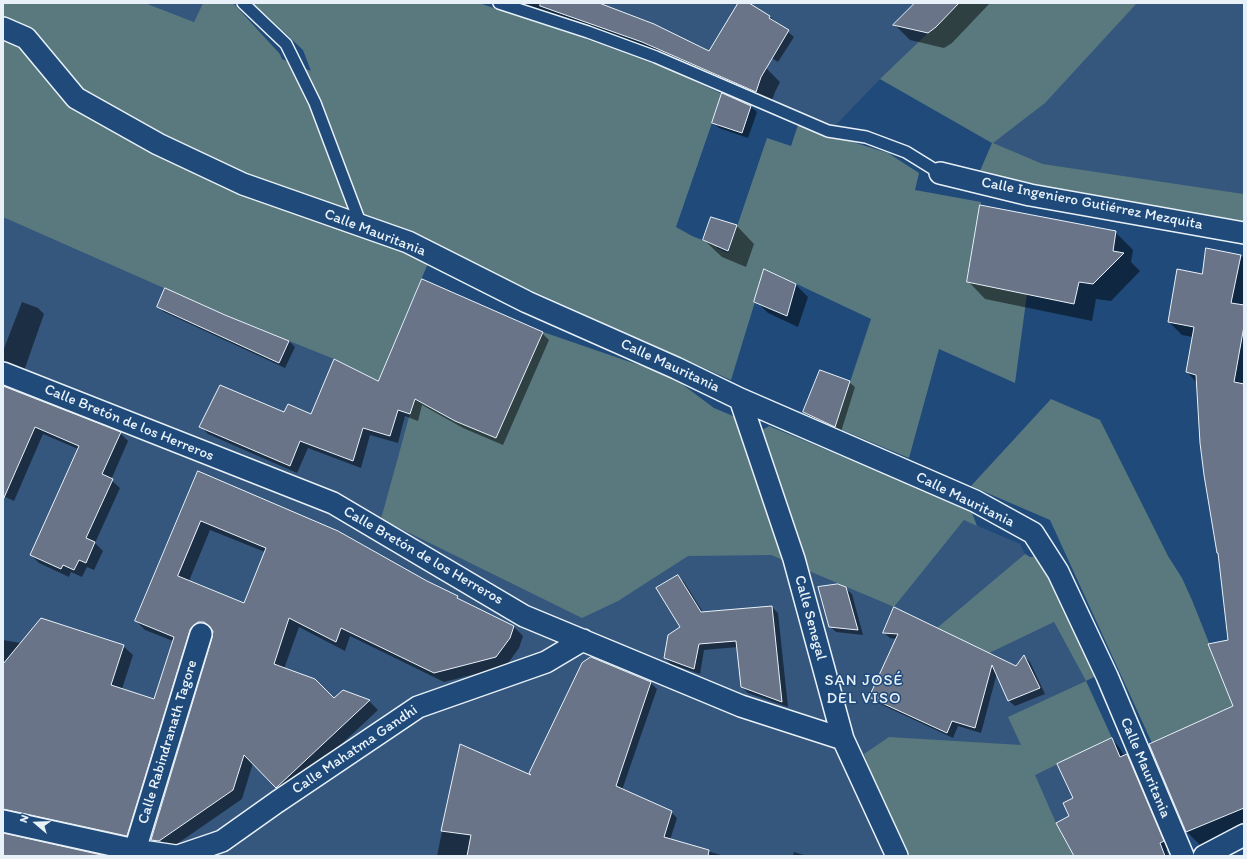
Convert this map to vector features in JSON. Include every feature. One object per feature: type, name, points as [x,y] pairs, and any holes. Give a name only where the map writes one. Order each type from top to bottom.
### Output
[{"type":"street","name":"Calle Mauritania","points":[[3,28],[26,38],[76,98],[158,144],[243,184],[330,216],[408,242],[527,302],[676,368],[740,399],[975,501],[1033,533],[1058,572],[1104,669],[1183,856]]},
{"type":"street","name":"Calle Ingeniero Gutiérrez Mezquita","points":[[940,173],[1030,195],[1244,233]]},
{"type":"street","name":"Calle Bretón de los Herreros","points":[[3,373],[333,503],[524,616],[741,706],[843,739]]},
{"type":"street","name":"Calle Senegal","points":[[740,399],[794,559],[843,739],[897,856]]},
{"type":"street","name":"Calle Rabindranath Tagore","points":[[135,850],[201,634]]},
{"type":"street","name":"Calle Mahatma Gandhi","points":[[177,856],[222,841],[418,707],[546,662],[583,640]]},
{"type":"street","points":[[3,820],[135,850],[177,856]]},
{"type":"street","points":[[1204,856],[1244,835]]},
{"type":"lane","points":[[243,3],[286,44],[315,103],[360,225]]},
{"type":"lane","points":[[499,3],[588,32],[656,57],[828,131],[866,137],[906,152],[940,173]]},
{"type":"shaded area","points":[[145,3],[203,3],[194,22]]},
{"type":"shaded area","points":[[529,3],[1244,3],[1244,194],[1043,164],[992,143],[880,79],[834,127],[736,85],[704,69],[642,42]]},
{"type":"shaded area","points":[[3,92],[543,332],[496,438],[894,607],[964,520],[1020,544],[1025,554],[1030,557],[1054,622],[1086,681],[1165,856],[3,856]]},
{"type":"green space","points":[[3,3],[145,3],[194,22],[203,3],[233,3],[280,54],[282,59],[311,71],[303,50],[253,3],[479,3],[601,44],[668,69],[722,94],[676,227],[692,236],[718,246],[717,248],[728,253],[767,138],[791,146],[798,125],[888,153],[919,173],[915,190],[981,202],[967,281],[1027,294],[1015,383],[939,349],[909,458],[835,427],[871,319],[765,269],[731,380],[342,207],[327,207],[233,173],[101,106],[86,95],[48,78],[58,92],[80,108],[175,159],[253,194],[398,244],[429,261],[378,381],[334,359],[225,315],[3,217]]},
{"type":"green space","points":[[959,3],[1137,3],[1045,103],[993,143],[1043,164],[1244,194],[1244,222],[1037,187],[980,171],[992,143],[880,79],[936,27]]},
{"type":"green space","points":[[543,332],[671,376],[714,408],[764,429],[769,426],[971,510],[977,526],[964,520],[894,607],[771,555],[688,556],[618,601],[582,618],[381,519],[414,399],[455,421],[496,438]]},
{"type":"green space","points":[[1051,399],[1100,420],[1168,556],[1182,578],[1234,706],[1152,743],[1050,520],[971,486]]},
{"type":"green space","points":[[1025,554],[1030,557],[1039,556],[1098,675],[1086,681],[1054,622],[987,654],[937,628]]},
{"type":"green space","points":[[1086,681],[1112,738],[1035,775],[1056,823],[1074,856],[901,856],[864,754],[889,737],[1021,745],[1008,717]]},
{"type":"building","points":[[541,3],[599,3],[654,24],[709,51],[738,3],[749,3],[770,16],[769,18],[789,30],[761,77],[756,92],[642,42],[540,6]]},
{"type":"building","points":[[915,3],[959,3],[936,27],[928,33],[893,25]]},
{"type":"building","points":[[722,93],[751,106],[742,133],[712,123]]},
{"type":"building","points":[[980,205],[1116,231],[1113,251],[1124,253],[1093,284],[1079,282],[1074,304],[967,282]]},
{"type":"building","points":[[711,217],[737,225],[728,251],[703,240]]},
{"type":"building","points":[[1206,248],[1241,255],[1231,303],[1244,305],[1244,326],[1234,382],[1244,384],[1244,808],[1186,832],[1149,744],[1233,706],[1208,644],[1228,640],[1218,553],[1204,475],[1200,443],[1196,375],[1186,372],[1194,327],[1168,322],[1177,269],[1202,274]]},
{"type":"building","points":[[764,269],[796,284],[787,316],[754,302]]},
{"type":"building","points":[[422,279],[543,332],[496,438],[455,421],[415,399],[410,414],[398,410],[390,436],[363,428],[353,461],[300,441],[290,466],[199,427],[220,385],[284,412],[288,404],[311,414],[334,359],[378,381]]},
{"type":"building","points":[[165,288],[225,315],[289,341],[279,363],[157,307]]},
{"type":"building","points":[[820,370],[850,381],[835,427],[803,412]]},
{"type":"building","points":[[3,386],[121,432],[102,474],[113,479],[86,538],[95,542],[86,563],[79,560],[74,570],[63,565],[61,569],[30,555],[79,446],[35,427],[3,500]]},
{"type":"building","points":[[198,471],[338,531],[427,581],[458,596],[457,598],[514,626],[510,638],[496,657],[434,673],[341,628],[336,642],[289,618],[274,664],[315,679],[334,698],[343,690],[370,700],[276,788],[244,755],[233,790],[159,841],[151,840],[212,638],[213,631],[209,626],[204,622],[198,622],[190,630],[127,836],[3,809],[3,664],[41,618],[124,645],[111,685],[154,699],[174,637],[135,621]],"holes":[[[201,521],[266,548],[244,603],[178,576]]]},
{"type":"building","points":[[678,575],[701,612],[772,606],[782,702],[741,687],[736,641],[699,644],[694,669],[664,658],[668,635],[680,627],[656,588]]},
{"type":"building","points":[[838,584],[846,587],[858,630],[829,627],[818,587]]},
{"type":"building","points":[[894,607],[1016,666],[1024,655],[1040,688],[1008,701],[992,665],[975,728],[952,721],[947,733],[869,697],[898,634],[883,633]]},
{"type":"building","points":[[591,657],[651,682],[616,786],[672,811],[664,837],[709,850],[708,856],[467,856],[471,835],[441,831],[460,744],[531,775],[529,773],[582,663]]},
{"type":"building","points":[[1112,738],[1120,757],[1127,754],[1164,841],[1160,843],[1165,856],[1074,856],[1056,823],[1069,816],[1063,803],[1073,798],[1057,764]]},
{"type":"building","points":[[3,833],[106,856],[3,856]]},
{"type":"district","name":"SAN JOSÉ DEL VISO","points":[[864,690]]}]
